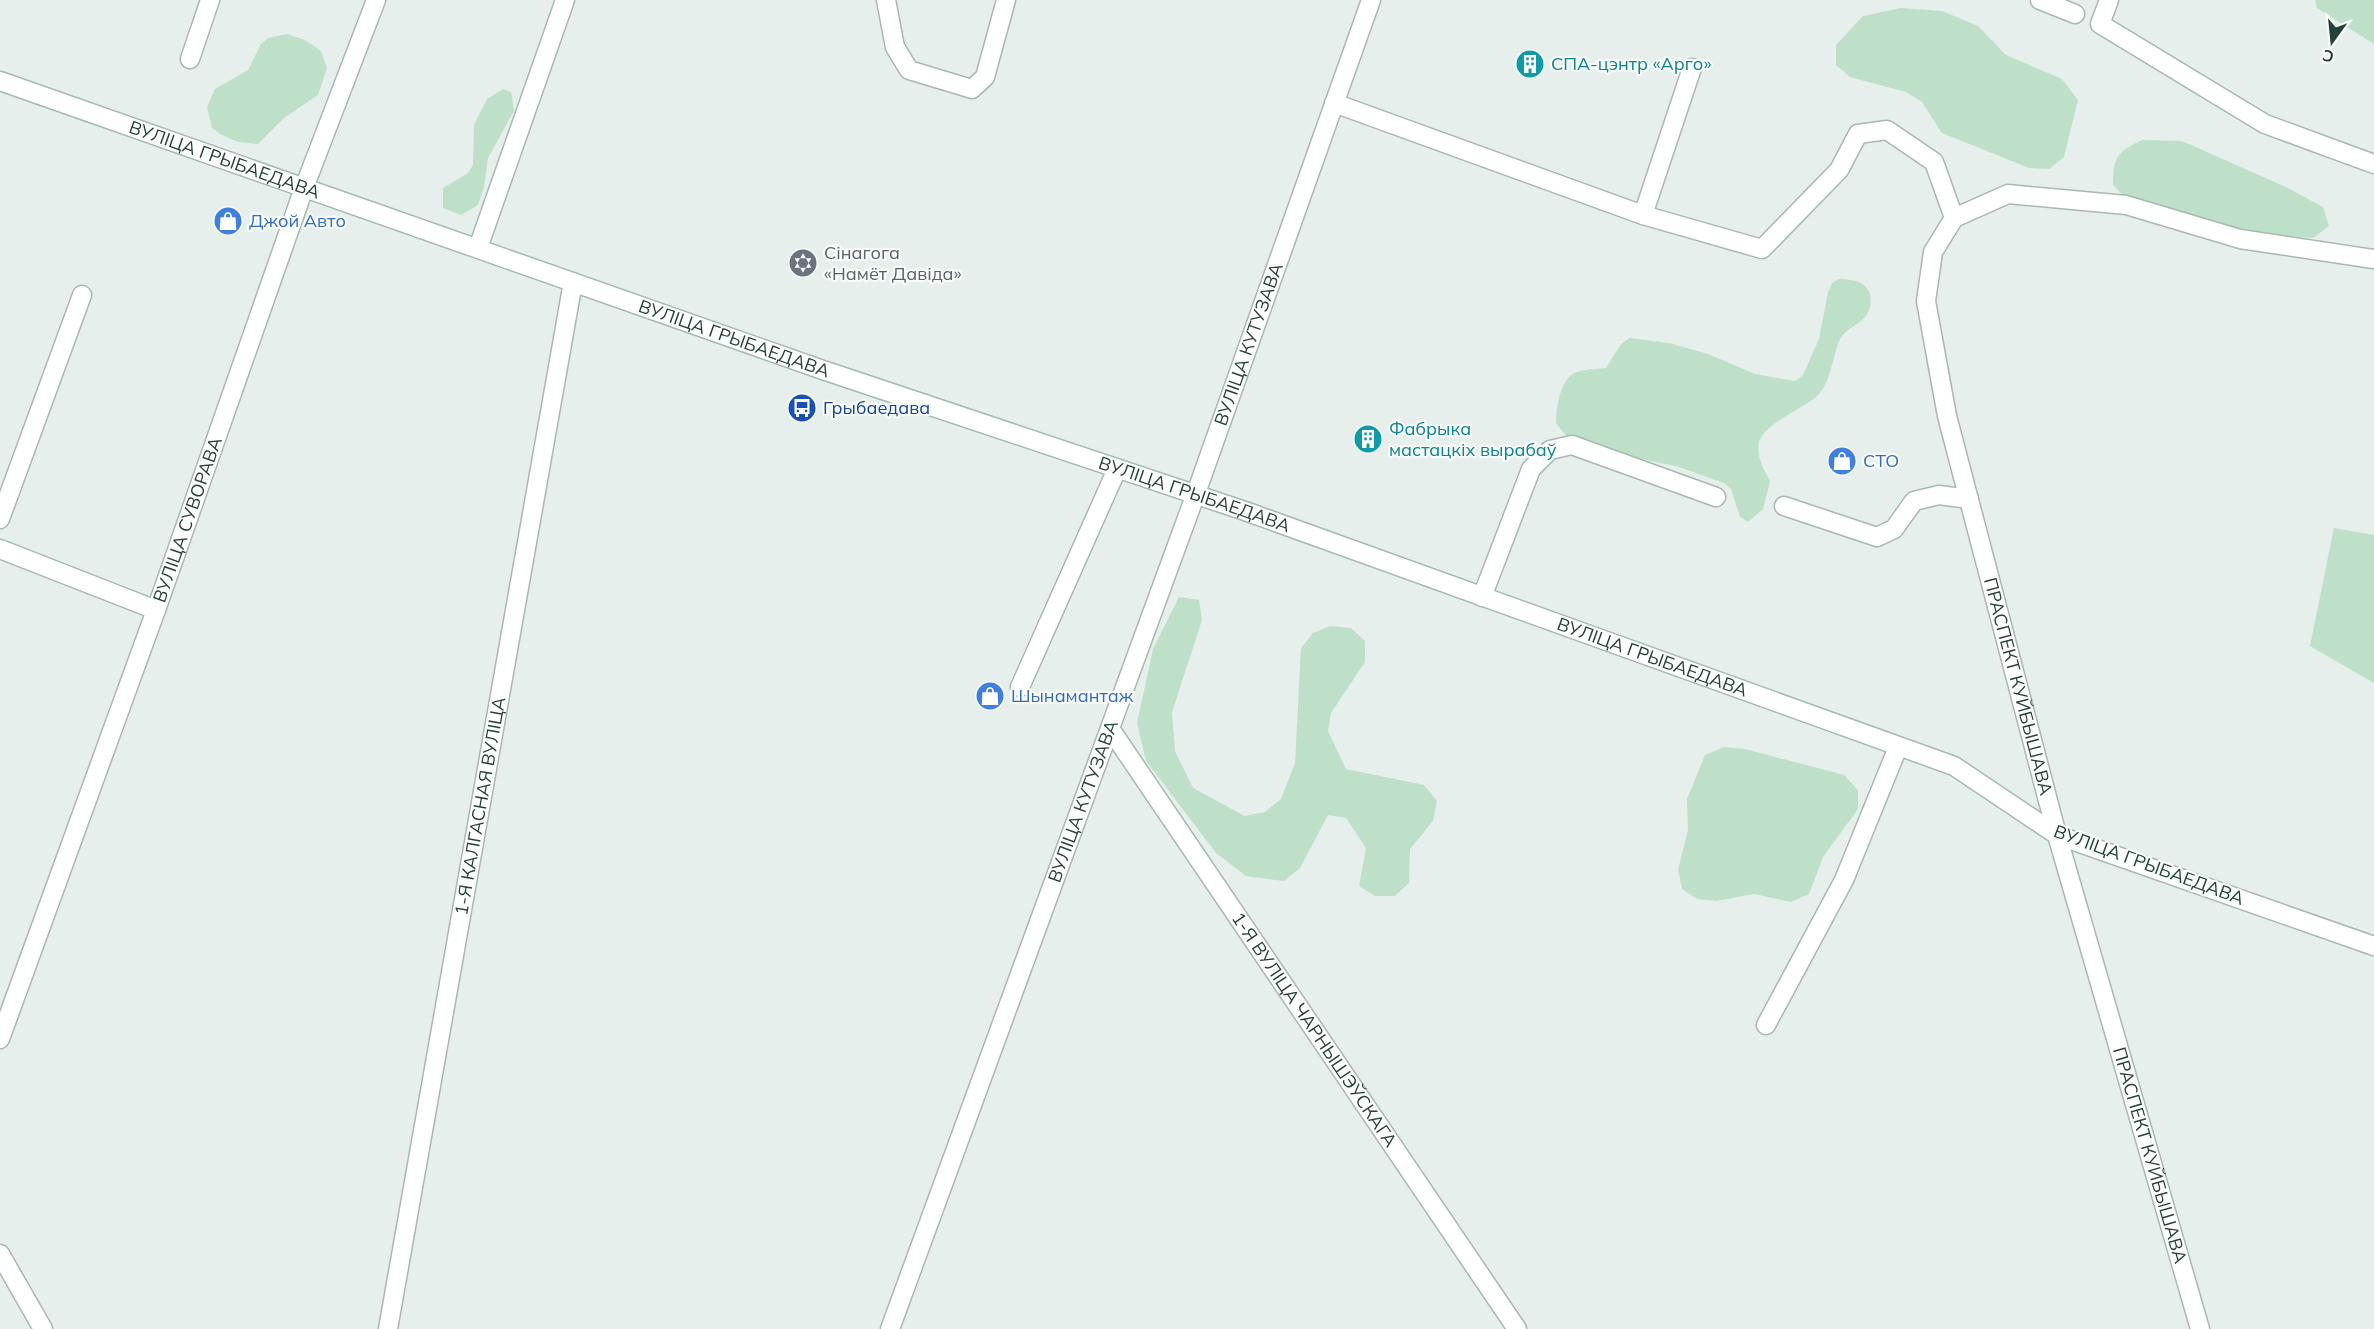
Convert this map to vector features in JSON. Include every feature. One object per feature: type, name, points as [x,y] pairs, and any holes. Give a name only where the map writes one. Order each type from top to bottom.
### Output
[{"type":"street","points":[[190,59],[210,0]]},
{"type":"street","name":"ВУЛІЦА СУВОРАВА","points":[[0,1039],[156,610],[304,188],[376,0]]},
{"type":"street","points":[[478,248],[565,0]]},
{"type":"street","points":[[886,0],[895,47],[909,70],[972,89],[986,77],[1006,0]]},
{"type":"street","name":"ВУЛІЦА КУТУЗАВА","points":[[890,1329],[1111,730],[1371,0]]},
{"type":"street","points":[[2040,0],[2075,14]]},
{"type":"street","points":[[2109,0],[2100,24],[2124,39],[2265,124],[2374,164]]},
{"type":"street","points":[[1643,215],[1692,68]]},
{"type":"street","name":"ВУЛІЦА ГРЫБАЕДАВА","points":[[0,81],[820,369],[1245,511],[1953,766],[2057,835],[2374,946]]},
{"type":"street","points":[[1334,103],[1643,215],[1762,249],[1839,170],[1858,134],[1887,130],[1934,162],[1954,218],[2008,194],[2126,205],[2240,239],[2374,259]]},
{"type":"street","name":"ПРАСПЕКТ КУЙБЫШАВА","points":[[1954,218],[1933,252],[1926,301],[1947,416],[2057,835],[2200,1329]]},
{"type":"street","name":"1-Я КАЛГАСНАЯ ВУЛІЦА","points":[[388,1329],[573,282]]},
{"type":"street","points":[[0,519],[82,295]]},
{"type":"street","points":[[1482,597],[1532,470],[1550,450],[1572,445],[1716,497]]},
{"type":"street","points":[[1020,687],[1117,469]]},
{"type":"street","points":[[1784,506],[1877,537],[1894,530],[1914,501],[1939,495],[1969,499]]},
{"type":"street","points":[[0,549],[156,610]]},
{"type":"street","name":"1-Я ВУЛІЦА ЧАРНЫШЭЎСКАГА","points":[[1111,730],[1517,1329]]},
{"type":"street","points":[[1766,1025],[1844,880],[1898,747]]},
{"type":"street","points":[[0,1254],[43,1329]]},
{"type":"green space","points":[[2315,0],[2374,0],[2374,44],[2317,8]]},
{"type":"green space","points":[[1901,8],[1942,11],[1978,26],[2006,55],[2062,79],[2078,100],[2064,157],[2049,169],[2029,168],[1942,133],[1922,102],[1906,92],[1850,77],[1836,65],[1836,45],[1863,16]]},
{"type":"green space","points":[[287,34],[305,40],[321,51],[327,68],[318,95],[284,118],[258,144],[238,142],[220,134],[212,128],[207,107],[215,89],[248,70],[261,44],[268,38]]},
{"type":"green space","points":[[503,89],[511,92],[514,111],[488,158],[484,187],[478,205],[461,215],[443,208],[443,188],[468,173],[473,165],[474,125],[487,99]]},
{"type":"green space","points":[[2142,140],[2182,141],[2288,188],[2323,207],[2329,226],[2313,238],[2256,234],[2126,198],[2113,185],[2114,168],[2122,152]]},
{"type":"green space","points":[[1841,278],[1857,281],[1867,288],[1871,298],[1870,308],[1865,317],[1840,340],[1822,391],[1762,435],[1759,452],[1761,463],[1770,481],[1763,509],[1748,522],[1740,517],[1731,489],[1724,483],[1679,467],[1586,447],[1568,438],[1556,423],[1558,402],[1563,387],[1571,375],[1580,371],[1606,368],[1621,344],[1630,338],[1669,343],[1708,354],[1755,374],[1795,381],[1803,375],[1819,339],[1828,292],[1832,283]]},
{"type":"green space","points":[[2334,528],[2374,535],[2374,683],[2310,646]]},
{"type":"green space","points":[[1179,597],[1199,600],[1202,620],[1172,712],[1175,751],[1193,788],[1245,816],[1265,812],[1281,799],[1295,763],[1301,648],[1313,633],[1330,626],[1351,628],[1365,641],[1365,662],[1331,713],[1328,731],[1346,769],[1424,785],[1437,801],[1433,821],[1410,849],[1409,883],[1395,896],[1375,896],[1359,886],[1366,848],[1346,818],[1328,815],[1300,868],[1284,881],[1246,876],[1216,853],[1146,761],[1137,723],[1153,649]]},
{"type":"green space","points":[[1724,747],[1745,749],[1844,775],[1858,790],[1858,809],[1823,857],[1809,894],[1791,902],[1754,894],[1716,901],[1697,899],[1682,889],[1678,870],[1688,830],[1687,799],[1705,755]]},
{"type":"place","name":"СПА-цэнтр «Арго»","points":[[1530,64]]},
{"type":"place","name":"Джой Авто","points":[[228,221]]},
{"type":"place","name":"Сінагога «Намёт Давіда»","points":[[803,263]]},
{"type":"place","name":"Грыбаедава","points":[[802,408]]},
{"type":"place","name":"Фабрыка мастацкіх вырабаў","points":[[1368,439]]},
{"type":"place","name":"СТО","points":[[1842,461]]},
{"type":"place","name":"Шынамантаж","points":[[990,696]]}]
